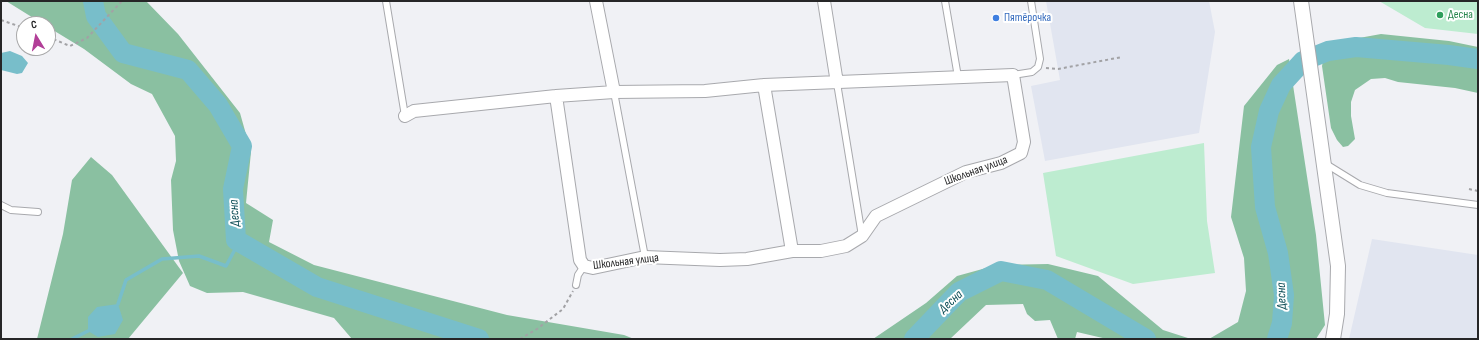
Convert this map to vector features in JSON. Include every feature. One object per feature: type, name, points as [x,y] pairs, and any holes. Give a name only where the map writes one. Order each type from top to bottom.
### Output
[{"type":"street","points":[[596,1],[614,92]]},
{"type":"street","points":[[824,1],[837,83]]},
{"type":"street","points":[[1301,5],[1338,266],[1337,314],[1333,339]]},
{"type":"street","points":[[405,116],[414,111],[556,96],[614,92],[705,91],[764,85],[1013,75]]},
{"type":"street","name":"Школьная улица","points":[[556,96],[580,260],[584,266],[594,268],[645,257],[727,260],[747,259],[792,251],[830,250],[846,246],[862,236],[876,216],[966,172],[1001,163],[1020,153],[1024,142],[1013,75]]},
{"type":"street","points":[[764,85],[792,251]]},
{"type":"lane","points":[[386,1],[405,116]]},
{"type":"lane","points":[[945,1],[958,77]]},
{"type":"lane","points":[[1013,75],[1032,72],[1038,68],[1040,59],[1031,1]]},
{"type":"lane","points":[[837,83],[862,236]]},
{"type":"lane","points":[[614,92],[645,257]]},
{"type":"lane","points":[[1324,163],[1360,186],[1387,194],[1478,205]]},
{"type":"lane","points":[[1,204],[11,210],[38,212]]},
{"type":"lane","points":[[576,285],[578,275],[584,266]]},
{"type":"path","points":[[56,40],[70,46],[94,32],[122,1]]},
{"type":"path","points":[[1,20],[16,25]]},
{"type":"path","points":[[1038,68],[1058,69],[1122,57]]},
{"type":"path","points":[[1469,189],[1478,190]]},
{"type":"path","points":[[520,339],[563,309],[576,285]]},
{"type":"shaded area","points":[[1046,1],[1209,1],[1215,32],[1199,133],[1045,161],[1031,86],[1060,80]]},
{"type":"shaded area","points":[[1372,239],[1478,255],[1478,339],[1349,339]]},
{"type":"green space","points":[[6,1],[146,1],[178,34],[240,113],[251,152],[246,203],[273,220],[269,242],[314,265],[507,315],[624,335],[634,339],[352,339],[334,318],[243,292],[207,293],[190,286],[179,261],[173,230],[171,180],[176,161],[175,136],[152,94],[131,84],[84,49],[56,32],[56,16],[30,16]]},
{"type":"green space","name":"Десна","points":[[1379,1],[1478,1],[1478,34],[1425,28]]},
{"type":"green space","points":[[1381,34],[1449,41],[1478,47],[1478,93],[1455,88],[1398,82],[1385,78],[1371,79],[1355,90],[1351,102],[1351,116],[1355,139],[1348,146],[1343,147],[1337,140],[1331,128],[1322,66],[1324,56],[1331,45],[1348,40]]},
{"type":"green space","points":[[1289,59],[1316,235],[1325,325],[1316,339],[1209,339],[1238,322],[1246,291],[1244,258],[1231,217],[1244,106],[1277,65]]},
{"type":"green space","points":[[1204,143],[1207,221],[1215,273],[1133,284],[1056,256],[1043,173]]},
{"type":"green space","points":[[91,157],[112,175],[183,273],[128,339],[37,339],[63,234],[72,180]]},
{"type":"green space","points":[[1048,264],[1098,276],[1163,330],[1191,339],[1107,339],[1077,332],[1075,339],[1058,339],[1050,320],[1035,321],[1027,314],[1023,304],[986,305],[950,339],[873,339],[926,303],[957,276],[997,265]]},
{"type":"water","points":[[10,51],[16,54],[16,56],[22,56],[28,63],[22,73],[17,74],[1,70],[1,53]]},
{"type":"water","points":[[118,304],[123,320],[115,334],[98,337],[88,331],[88,317],[97,307]]},
{"type":"waterway","name":"Десна","points":[[93,1],[96,16],[123,53],[188,70],[218,105],[242,146],[233,189],[236,240],[317,287],[479,339]]},
{"type":"waterway","name":"Десна","points":[[1277,339],[1282,323],[1284,295],[1278,253],[1265,207],[1261,147],[1269,111],[1281,85],[1303,61],[1328,51],[1356,47],[1478,59]]},
{"type":"waterway","points":[[118,304],[126,280],[162,259],[199,256],[226,266],[239,242]]},
{"type":"waterway","name":"Десна","points":[[914,339],[959,292],[1001,271],[1047,280],[1146,339]]},
{"type":"waterway","points":[[72,339],[88,331]]},
{"type":"place","name":"Десна","points":[[1440,15]]},
{"type":"place","name":"Пятёрочка","points":[[996,18]]}]
